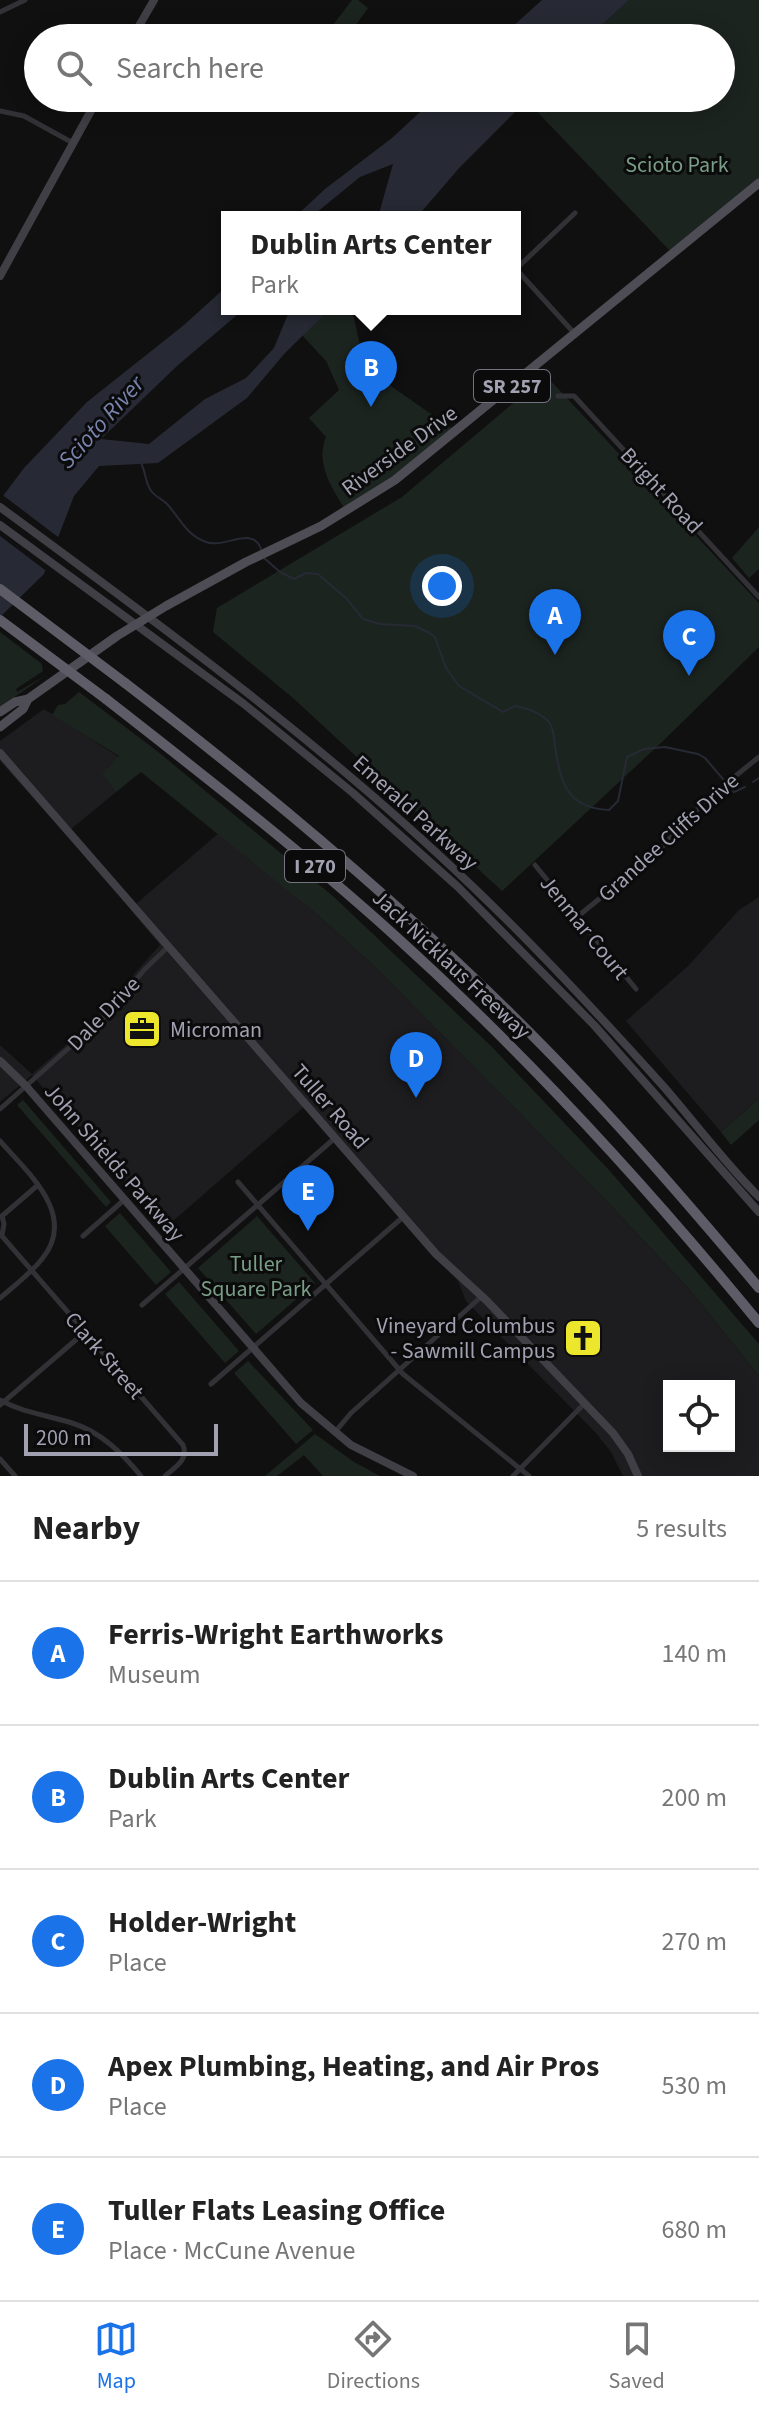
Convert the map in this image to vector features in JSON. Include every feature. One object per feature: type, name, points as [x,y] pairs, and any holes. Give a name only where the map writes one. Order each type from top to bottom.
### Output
[{"type":"highway","name":"Jack Nicklaus Freeway","points":[[0,589],[207,745],[312,832],[408,918],[517,1020],[630,1139],[759,1288]]},
{"type":"highway","name":"Jack Nicklaus Freeway","points":[[0,620],[272,829],[394,935],[512,1047],[622,1164],[759,1323]]},
{"type":"main road","points":[[140,24],[154,0]]},
{"type":"main road","points":[[0,276],[90,112]]},
{"type":"main road","name":"Riverside Drive","points":[[0,712],[15,702],[28,699],[136,624],[246,562],[321,526],[395,480],[759,183]]},
{"type":"main road","name":"Emerald Parkway","points":[[0,507],[150,616],[360,785],[470,884],[602,1018],[759,1197]]},
{"type":"main road","name":"Emerald Parkway","points":[[0,525],[244,704],[353,793],[458,887],[594,1025],[759,1212]]},
{"type":"main road","name":"Riverside Drive","points":[[0,727],[23,709],[28,699]]},
{"type":"main road","name":"Tuller Road","points":[[0,753],[445,1263],[482,1296],[622,1444],[638,1476]]},
{"type":"main road","name":"John Shields Parkway","points":[[0,1061],[26,1086],[301,1403],[334,1433],[365,1453],[413,1476]]},
{"type":"street","points":[[0,12],[25,0]]},
{"type":"street","points":[[0,111],[24,116],[73,143]]},
{"type":"street","points":[[521,264],[575,213]]},
{"type":"street","points":[[521,275],[575,334]]},
{"type":"street","name":"Bright Road","points":[[558,396],[574,396],[759,597]]},
{"type":"street","name":"Grandee Cliffs Drive","points":[[577,917],[658,851],[721,788],[759,757]]},
{"type":"street","name":"Jenmar Court","points":[[535,865],[636,989]]},
{"type":"street","name":"Dale Drive","points":[[0,1109],[105,1016],[169,946]]},
{"type":"street","points":[[142,1305],[335,1138]]},
{"type":"street","points":[[0,1141],[51,1204],[54,1228],[47,1252],[0,1298]]},
{"type":"street","points":[[238,1182],[399,1370],[529,1476]]},
{"type":"street","points":[[1,1235],[4,1224],[1,1216],[38,1185]]},
{"type":"street","points":[[83,1236],[124,1200]]},
{"type":"street","points":[[211,1384],[403,1216]]},
{"type":"street","name":"Clark Street","points":[[1,1235],[183,1445],[184,1458],[165,1476]]},
{"type":"street","points":[[334,1433],[351,1413],[482,1296]]},
{"type":"street","points":[[85,1332],[1,1402],[27,1413],[89,1430],[118,1450],[141,1476]]},
{"type":"street","points":[[513,1476],[585,1403]]},
{"type":"street","points":[[0,1459],[15,1476]]},
{"type":"shaded area","points":[[44,709],[119,757],[103,774],[116,792],[65,834],[0,761],[0,741]]},
{"type":"shaded area","points":[[219,833],[319,916],[372,964],[599,1193],[690,1290],[759,1376],[759,1476],[623,1476],[611,1452],[596,1433],[466,1301],[458,1281],[305,1106],[165,1228],[32,1075],[0,1102],[0,1045],[32,1074],[87,1027],[160,945],[130,909]]},
{"type":"shaded area","points":[[759,897],[759,1099],[721,1132],[626,1021],[688,966],[739,910]]},
{"type":"green space","points":[[352,0],[358,0],[368,8],[357,24],[334,24]]},
{"type":"green space","name":"Scioto Park","points":[[629,0],[759,0],[759,182],[673,254],[537,112],[735,112],[735,24],[603,24]]},
{"type":"green space","points":[[324,315],[353,315],[365,368],[457,432],[346,511],[324,466],[326,437],[309,418],[339,390],[326,361],[302,335]]},
{"type":"green space","points":[[543,378],[548,378],[759,603],[759,647],[502,891],[293,698],[213,632],[217,608],[402,497]]},
{"type":"green space","points":[[759,527],[759,569],[749,578],[732,558]]},
{"type":"green space","points":[[0,632],[42,664],[43,671],[16,689],[17,692],[45,676],[0,707]]},
{"type":"green space","points":[[79,692],[157,751],[334,897],[492,1047],[609,1170],[759,1344],[759,1376],[690,1290],[599,1193],[372,964],[319,916],[141,772],[116,792],[102,774],[119,756],[52,715],[58,705],[65,704]]},
{"type":"green space","points":[[759,1099],[759,1120],[731,1145],[721,1132]]},
{"type":"green space","points":[[23,1100],[111,1202],[106,1207],[17,1105]]},
{"type":"green space","points":[[120,1213],[171,1272],[156,1285],[105,1226]]},
{"type":"green space","name":"Tuller Square Park","points":[[257,1216],[315,1283],[256,1334],[198,1268]]},
{"type":"green space","points":[[179,1282],[239,1351],[225,1363],[165,1294]]},
{"type":"green space","points":[[248,1361],[313,1430],[296,1444],[234,1373]]},
{"type":"green space","points":[[315,1434],[380,1476],[323,1476],[304,1455],[277,1476],[265,1476]]},
{"type":"water","points":[[542,0],[629,0],[603,24],[515,24]]},
{"type":"water","points":[[420,112],[515,112],[460,167],[422,211],[380,211],[393,164],[360,177],[318,211],[301,211]]},
{"type":"water","name":"Scioto River","points":[[221,291],[221,315],[237,315],[177,366],[101,439],[149,444],[205,399],[246,378],[274,348],[288,315],[324,315],[285,353],[247,398],[158,463],[99,466],[74,496],[44,574],[0,617],[0,500],[24,468],[87,402]]},
{"type":"pier","points":[[0,493],[62,540],[49,573],[0,536]]},
{"type":"waterway","points":[[141,463],[152,492],[167,504],[193,535],[213,543],[252,539],[261,549]]},
{"type":"waterway","points":[[264,558],[294,579],[306,573],[318,574],[347,599],[363,619],[380,624],[415,626],[428,632],[435,637],[446,668],[459,686],[503,712],[515,706],[546,719],[553,731],[563,782],[568,792],[584,804],[609,810],[618,801],[627,757],[644,749],[665,747],[698,754],[734,792],[745,787]]},
{"type":"waterway","points":[[753,782],[759,778]]},
{"type":"place","name":"Dublin Arts Center","points":[[371,407]]},
{"type":"place","name":"Ferris-Wright Earthworks","points":[[555,655]]},
{"type":"place","name":"Holder-Wright","points":[[689,676]]},
{"type":"place","name":"Microman","points":[[142,1029]]},
{"type":"place","name":"Apex Plumbing, Heating, and Air Pros","points":[[416,1098]]},
{"type":"place","name":"Tuller Flats Leasing Office","points":[[308,1231]]},
{"type":"place","name":"Vineyard Columbus - Sawmill Campus","points":[[583,1338]]}]
